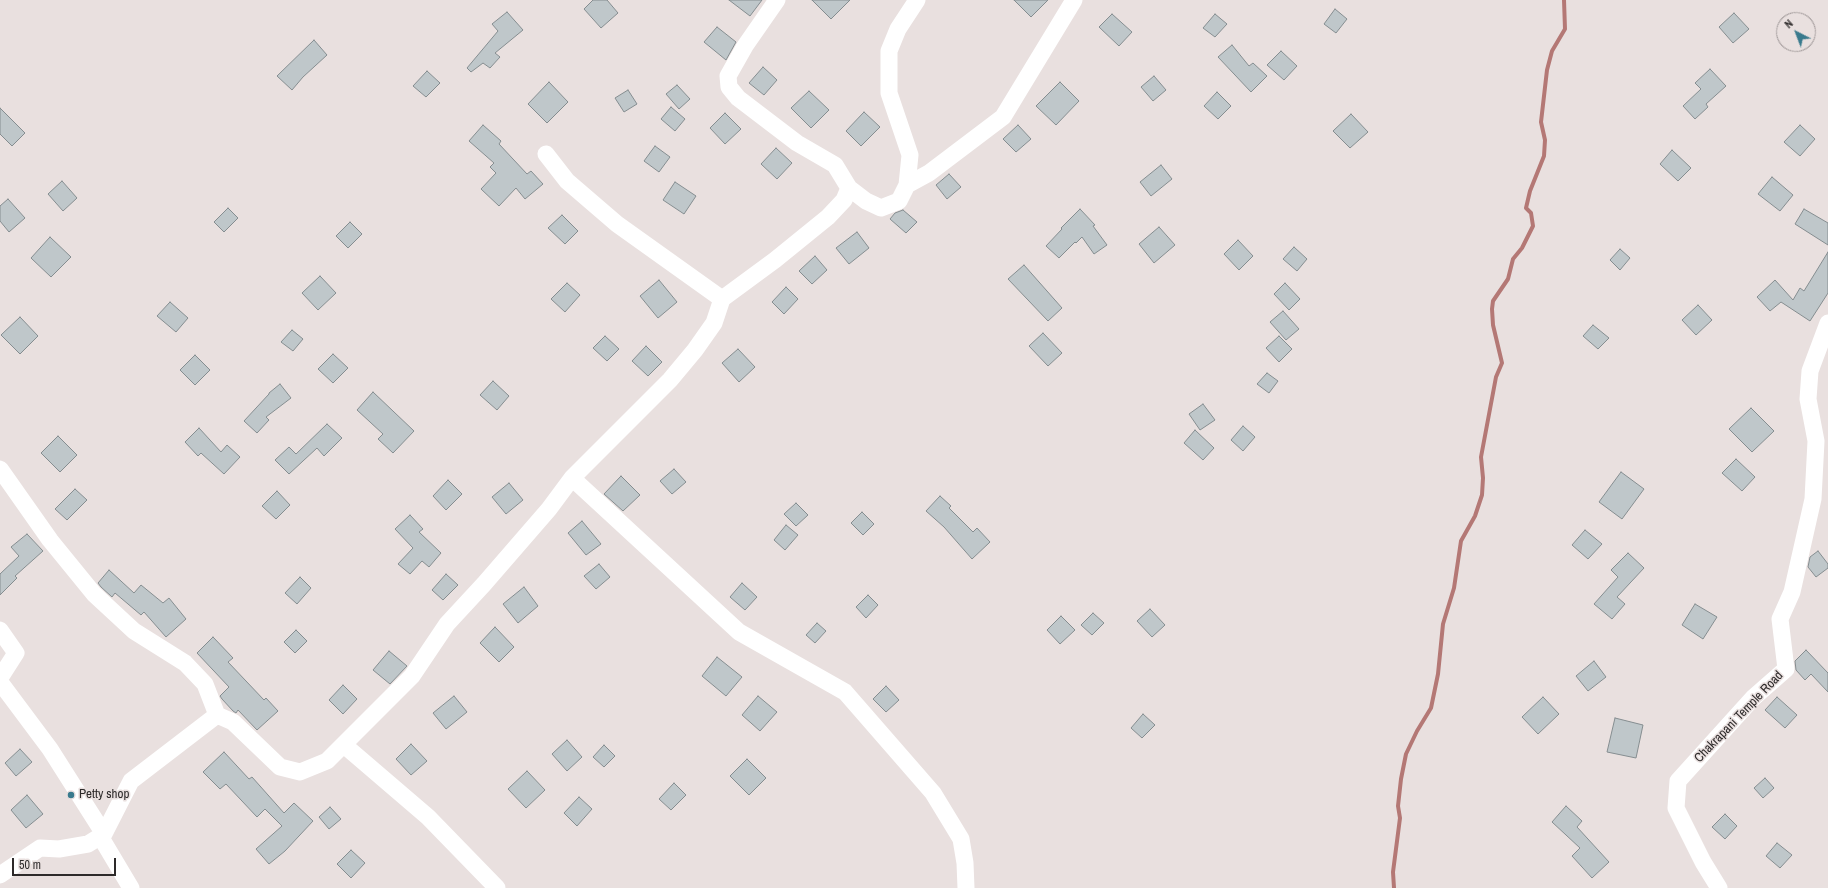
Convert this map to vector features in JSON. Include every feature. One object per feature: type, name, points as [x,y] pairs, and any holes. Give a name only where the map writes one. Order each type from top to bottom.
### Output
[{"type":"street","points":[[778,0],[745,46],[728,76],[729,87],[738,98],[797,143],[834,165],[849,188],[866,201],[881,208],[899,201],[907,185],[910,155],[889,93],[889,50],[898,29],[917,0]]},
{"type":"street","points":[[907,185],[929,173],[1003,116],[1074,0]]},
{"type":"street","points":[[546,154],[567,181],[617,224],[722,299]]},
{"type":"street","points":[[0,469],[50,540],[94,594],[134,631],[185,662],[205,684],[217,715],[232,722],[280,767],[300,772],[327,761],[412,676],[447,624],[484,584],[549,508],[572,478],[670,380],[695,350],[714,323],[722,299],[776,260],[828,217],[844,200],[849,188]]},
{"type":"street","name":"Chakrapani Temple Road","points":[[1719,888],[1703,862],[1676,808],[1678,781],[1753,698],[1786,669],[1780,619],[1792,592],[1813,499],[1816,441],[1808,399],[1810,371],[1828,323]]},
{"type":"street","points":[[572,478],[739,632],[846,692],[933,792],[960,839],[965,863],[966,888]]},
{"type":"street","points":[[0,630],[16,653],[0,678]]},
{"type":"street","points":[[0,682],[50,749],[102,835],[131,888]]},
{"type":"street","points":[[0,875],[40,848],[59,849],[88,844],[102,835],[131,781],[217,715]]},
{"type":"street","points":[[344,745],[428,817],[497,888]]},
{"type":"building","points":[[593,0],[607,0],[618,13],[601,28],[584,9]]},
{"type":"building","points":[[729,0],[762,0],[750,16]]},
{"type":"building","points":[[812,0],[850,0],[831,19]]},
{"type":"building","points":[[1014,0],[1048,0],[1031,17]]},
{"type":"building","points":[[1335,9],[1347,19],[1336,33],[1324,24]]},
{"type":"building","points":[[507,12],[523,30],[495,53],[500,57],[490,68],[483,63],[471,72],[467,68],[498,31],[492,24]]},
{"type":"building","points":[[1734,13],[1749,29],[1733,43],[1719,27]]},
{"type":"building","points":[[1112,14],[1132,32],[1119,46],[1099,27]]},
{"type":"building","points":[[1215,14],[1227,24],[1215,37],[1203,28]]},
{"type":"building","points":[[717,27],[736,42],[726,60],[704,42]]},
{"type":"building","points":[[314,40],[327,55],[303,77],[292,90],[277,76]]},
{"type":"building","points":[[1232,45],[1249,66],[1253,63],[1267,76],[1251,92],[1218,57]]},
{"type":"building","points":[[1281,51],[1297,66],[1284,80],[1267,65]]},
{"type":"building","points":[[763,67],[777,80],[764,95],[749,83]]},
{"type":"building","points":[[1710,69],[1726,86],[1706,104],[1708,107],[1695,119],[1683,106],[1701,89],[1695,83]]},
{"type":"building","points":[[427,71],[440,83],[426,97],[413,86]]},
{"type":"building","points":[[1154,76],[1166,90],[1153,101],[1141,87]]},
{"type":"building","points":[[549,82],[568,102],[547,123],[528,104]]},
{"type":"building","points":[[1060,82],[1079,101],[1056,125],[1036,106]]},
{"type":"building","points":[[677,85],[690,99],[679,109],[666,94]]},
{"type":"building","points":[[628,90],[637,104],[624,112],[615,98]]},
{"type":"building","points":[[809,91],[829,110],[811,128],[791,108]]},
{"type":"building","points":[[1217,92],[1231,106],[1218,119],[1204,106]]},
{"type":"building","points":[[671,107],[685,119],[675,131],[661,119]]},
{"type":"building","points":[[0,108],[25,133],[12,146],[0,134]]},
{"type":"building","points":[[864,112],[880,127],[861,146],[846,131]]},
{"type":"building","points":[[725,113],[741,129],[725,144],[710,128]]},
{"type":"building","points":[[1351,114],[1368,132],[1350,148],[1333,131]]},
{"type":"building","points":[[483,125],[501,141],[499,144],[527,174],[531,171],[543,184],[525,199],[516,188],[499,206],[481,189],[496,173],[490,167],[494,163],[469,141]]},
{"type":"building","points":[[1018,125],[1031,139],[1016,152],[1003,139]]},
{"type":"building","points":[[1800,125],[1815,139],[1800,156],[1784,142]]},
{"type":"building","points":[[655,146],[670,157],[659,172],[644,161]]},
{"type":"building","points":[[776,148],[792,163],[777,179],[761,164]]},
{"type":"building","points":[[1672,150],[1691,168],[1678,181],[1660,164]]},
{"type":"building","points":[[1161,165],[1172,179],[1151,196],[1140,182]]},
{"type":"building","points":[[949,174],[961,187],[947,199],[936,185]]},
{"type":"building","points":[[1772,177],[1793,195],[1780,211],[1758,194]]},
{"type":"building","points":[[62,181],[77,198],[63,211],[48,194]]},
{"type":"building","points":[[675,182],[696,196],[684,214],[663,200]]},
{"type":"building","points":[[8,199],[25,218],[9,232],[0,221],[0,206]]},
{"type":"building","points":[[228,208],[238,218],[224,232],[214,222]]},
{"type":"building","points":[[1080,209],[1095,225],[1093,226],[1107,245],[1094,254],[1082,237],[1059,258],[1046,246]]},
{"type":"building","points":[[1804,209],[1828,223],[1828,245],[1795,224]]},
{"type":"building","points":[[903,210],[917,222],[906,233],[890,219],[895,213]]},
{"type":"building","points":[[562,215],[578,231],[565,244],[548,228]]},
{"type":"building","points":[[350,222],[362,234],[348,248],[336,236]]},
{"type":"building","points":[[1159,227],[1175,245],[1154,263],[1139,244]]},
{"type":"building","points":[[857,232],[869,248],[849,264],[836,248]]},
{"type":"building","points":[[50,237],[71,257],[51,277],[31,258]]},
{"type":"building","points":[[1238,240],[1253,256],[1239,270],[1224,254]]},
{"type":"building","points":[[1294,247],[1307,259],[1297,271],[1283,259]]},
{"type":"building","points":[[1620,249],[1630,258],[1620,270],[1610,260]]},
{"type":"building","points":[[1828,252],[1828,293],[1810,321],[1781,302],[1770,311],[1757,297],[1775,280],[1793,300],[1800,288],[1804,291]]},
{"type":"building","points":[[815,256],[827,270],[812,284],[799,271]]},
{"type":"building","points":[[1024,265],[1062,308],[1048,321],[1008,279]]},
{"type":"building","points":[[320,276],[336,293],[318,310],[302,293]]},
{"type":"building","points":[[659,280],[677,302],[658,318],[640,296]]},
{"type":"building","points":[[567,283],[580,295],[565,312],[551,299]]},
{"type":"building","points":[[1285,283],[1300,299],[1289,310],[1274,294]]},
{"type":"building","points":[[786,287],[798,299],[784,314],[772,302]]},
{"type":"building","points":[[170,302],[188,318],[176,332],[157,316]]},
{"type":"building","points":[[1698,305],[1712,320],[1696,335],[1682,320]]},
{"type":"building","points":[[1283,311],[1299,329],[1286,340],[1270,322]]},
{"type":"building","points":[[20,317],[38,336],[20,354],[1,335]]},
{"type":"building","points":[[1593,325],[1609,338],[1598,349],[1583,336]]},
{"type":"building","points":[[292,330],[303,339],[293,351],[281,342]]},
{"type":"building","points":[[1043,333],[1062,353],[1048,366],[1029,346]]},
{"type":"building","points":[[605,336],[619,349],[607,361],[593,348]]},
{"type":"building","points":[[1279,336],[1292,349],[1279,362],[1266,348]]},
{"type":"building","points":[[646,346],[662,362],[648,376],[632,361]]},
{"type":"building","points":[[738,349],[755,367],[739,382],[722,363]]},
{"type":"building","points":[[333,354],[348,368],[333,383],[318,369]]},
{"type":"building","points":[[195,355],[210,370],[195,385],[180,370]]},
{"type":"building","points":[[1267,373],[1278,381],[1269,393],[1257,384]]},
{"type":"building","points":[[493,381],[509,396],[497,410],[480,395]]},
{"type":"building","points":[[280,384],[291,398],[266,417],[269,420],[257,433],[244,421],[269,393]]},
{"type":"building","points":[[373,392],[414,431],[393,453],[378,439],[383,434],[357,410]]},
{"type":"building","points":[[1203,404],[1215,420],[1200,430],[1189,414]]},
{"type":"building","points":[[1751,408],[1774,431],[1752,452],[1729,429]]},
{"type":"building","points":[[327,424],[342,438],[324,456],[317,448],[289,474],[275,460],[289,447],[296,454]]},
{"type":"building","points":[[1243,426],[1255,437],[1243,451],[1231,440]]},
{"type":"building","points":[[199,428],[221,452],[227,445],[240,457],[224,474],[201,453],[198,456],[185,442]]},
{"type":"building","points":[[1195,430],[1214,448],[1203,460],[1184,443]]},
{"type":"building","points":[[58,436],[77,455],[60,472],[41,453]]},
{"type":"building","points":[[1736,459],[1755,477],[1742,491],[1722,473]]},
{"type":"building","points":[[674,469],[686,482],[672,494],[660,481]]},
{"type":"building","points":[[1621,472],[1644,489],[1622,519],[1599,502]]},
{"type":"building","points":[[621,476],[640,495],[623,511],[604,494]]},
{"type":"building","points":[[448,480],[462,494],[446,510],[433,496]]},
{"type":"building","points":[[509,483],[523,500],[506,514],[492,497]]},
{"type":"building","points":[[75,489],[87,500],[67,520],[55,509]]},
{"type":"building","points":[[277,491],[290,505],[276,519],[262,506]]},
{"type":"building","points":[[940,496],[951,506],[949,508],[973,532],[977,528],[990,542],[972,559],[944,527],[926,511]]},
{"type":"building","points":[[796,503],[808,515],[796,526],[784,514]]},
{"type":"building","points":[[862,512],[874,524],[863,535],[851,523]]},
{"type":"building","points":[[410,515],[423,529],[419,532],[441,553],[429,567],[422,561],[410,574],[398,564],[413,548],[395,529]]},
{"type":"building","points":[[582,521],[601,544],[586,555],[568,533]]},
{"type":"building","points":[[786,525],[798,535],[785,550],[774,540]]},
{"type":"building","points":[[1585,530],[1602,544],[1588,559],[1572,545]]},
{"type":"building","points":[[27,534],[43,551],[15,576],[17,578],[0,595],[0,574],[19,556],[11,547]]},
{"type":"building","points":[[1818,551],[1828,564],[1828,568],[1816,577],[1808,567],[1810,557]]},
{"type":"building","points":[[1628,553],[1644,568],[1617,597],[1625,604],[1612,619],[1594,604],[1618,577],[1611,570]]},
{"type":"building","points":[[599,564],[610,577],[596,589],[584,576]]},
{"type":"building","points":[[109,570],[134,593],[141,585],[163,603],[169,598],[186,619],[166,637],[144,612],[141,615],[115,593],[112,597],[101,587],[98,583]]},
{"type":"building","points":[[446,574],[458,585],[443,600],[432,590]]},
{"type":"building","points":[[300,577],[311,588],[297,604],[285,593]]},
{"type":"building","points":[[742,583],[757,597],[745,610],[730,597]]},
{"type":"building","points":[[524,587],[538,606],[518,623],[503,604]]},
{"type":"building","points":[[868,595],[878,605],[866,618],[856,607]]},
{"type":"building","points":[[1695,604],[1717,617],[1703,639],[1682,625]]},
{"type":"building","points":[[1150,609],[1165,625],[1152,637],[1137,621]]},
{"type":"building","points":[[1093,613],[1104,623],[1092,635],[1081,625]]},
{"type":"building","points":[[1061,616],[1075,630],[1060,644],[1047,630]]},
{"type":"building","points":[[817,623],[826,631],[815,643],[806,635]]},
{"type":"building","points":[[495,627],[514,647],[499,662],[480,643]]},
{"type":"building","points":[[296,630],[307,641],[295,653],[284,642]]},
{"type":"building","points":[[213,637],[233,658],[228,662],[264,700],[266,698],[278,711],[257,730],[238,710],[236,713],[233,711],[222,699],[220,696],[229,687],[197,653]]},
{"type":"building","points":[[1806,650],[1828,673],[1828,692],[1811,674],[1805,680],[1796,670],[1795,661]]},
{"type":"building","points":[[389,651],[407,666],[390,684],[373,670]]},
{"type":"building","points":[[717,657],[742,677],[726,696],[702,676]]},
{"type":"building","points":[[1594,661],[1606,677],[1588,691],[1576,676]]},
{"type":"building","points":[[343,685],[357,699],[343,714],[329,700]]},
{"type":"building","points":[[886,686],[899,700],[886,712],[873,699]]},
{"type":"building","points":[[454,696],[467,712],[446,729],[433,713]]},
{"type":"building","points":[[758,696],[777,712],[760,731],[742,715]]},
{"type":"building","points":[[1543,697],[1559,714],[1538,734],[1522,717]]},
{"type":"building","points":[[1777,697],[1797,715],[1785,728],[1765,710]]},
{"type":"building","points":[[1143,714],[1155,725],[1142,738],[1131,728]]},
{"type":"building","points":[[1615,718],[1643,725],[1636,758],[1607,752]]},
{"type":"building","points":[[567,740],[582,757],[567,771],[552,754]]},
{"type":"building","points":[[411,744],[427,761],[411,775],[396,759]]},
{"type":"building","points":[[604,745],[615,756],[604,767],[593,757]]},
{"type":"building","points":[[20,749],[32,762],[16,776],[5,763]]},
{"type":"building","points":[[224,752],[249,779],[252,777],[284,813],[294,803],[313,821],[285,851],[269,864],[256,849],[282,826],[265,809],[257,817],[226,784],[220,789],[203,772]]},
{"type":"building","points":[[747,759],[766,778],[749,795],[730,776]]},
{"type":"building","points":[[527,771],[545,790],[526,808],[508,789]]},
{"type":"building","points":[[1765,778],[1774,788],[1763,798],[1754,788]]},
{"type":"building","points":[[674,783],[686,795],[671,810],[659,799]]},
{"type":"building","points":[[27,795],[43,814],[26,828],[11,810]]},
{"type":"building","points":[[579,797],[592,809],[577,826],[564,813]]},
{"type":"building","points":[[1566,806],[1582,821],[1577,827],[1609,862],[1592,878],[1572,856],[1580,848],[1552,822]]},
{"type":"building","points":[[330,807],[341,819],[329,829],[319,817]]},
{"type":"building","points":[[1725,814],[1737,826],[1725,839],[1712,827]]},
{"type":"building","points":[[1777,843],[1792,855],[1780,868],[1766,856]]},
{"type":"building","points":[[351,850],[365,863],[351,878],[337,864]]},
{"type":"waterway","points":[[1394,888],[1393,872],[1400,818],[1398,806],[1401,779],[1406,754],[1417,731],[1431,708],[1438,674],[1443,624],[1454,588],[1461,541],[1475,516],[1482,495],[1483,478],[1481,457],[1496,377],[1502,363],[1493,325],[1493,301],[1508,279],[1513,259],[1522,248],[1533,226],[1531,213],[1526,208],[1530,191],[1544,156],[1545,140],[1541,122],[1547,70],[1552,51],[1565,29],[1564,0]]},
{"type":"place","name":"Petty shop","points":[[71,795]]}]
